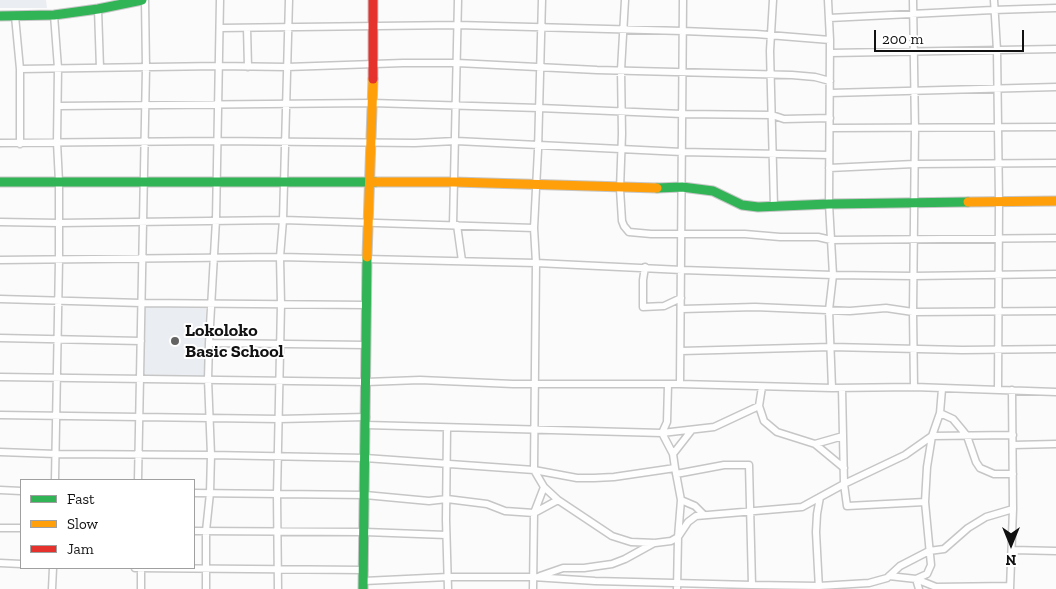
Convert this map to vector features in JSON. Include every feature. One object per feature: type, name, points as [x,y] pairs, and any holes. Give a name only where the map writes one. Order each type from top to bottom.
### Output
[{"type":"street","points":[[0,16],[54,15],[143,0],[146,68],[138,479]]},
{"type":"street","points":[[206,589],[206,531],[211,455],[208,379],[216,220],[220,0]]},
{"type":"street","points":[[278,589],[277,495],[280,419],[280,258],[283,220],[285,104],[289,28],[288,0]]},
{"type":"street","points":[[373,0],[367,259],[363,585],[448,577],[536,577],[677,586],[752,585],[819,587],[879,581],[889,576],[900,566],[929,551],[944,549],[978,521],[1013,509]]},
{"type":"street","points":[[458,0],[454,182],[455,225],[462,261]]},
{"type":"street","points":[[542,0],[537,186],[534,228],[536,263],[534,470],[544,486],[558,500],[612,536],[631,542],[655,543],[671,541],[678,537],[688,522],[696,516],[796,508],[905,455],[932,436],[1013,435]]},
{"type":"street","points":[[625,0],[621,70],[622,148],[620,189],[622,222],[629,232],[746,234],[780,237],[818,237],[831,240],[1056,238]]},
{"type":"street","points":[[680,384],[683,0]]},
{"type":"street","points":[[773,0],[770,75],[774,207]]},
{"type":"street","points":[[828,0],[830,40],[829,204],[833,275],[829,310],[832,388]]},
{"type":"street","points":[[913,0],[915,129],[913,203],[914,387]]},
{"type":"street","points":[[994,0],[999,202],[998,390]]},
{"type":"street","points":[[829,18],[1056,8]]},
{"type":"street","points":[[98,9],[100,68]]},
{"type":"street","points":[[54,15],[58,68],[57,142],[59,182],[58,377],[55,479]]},
{"type":"street","points":[[15,16],[20,69],[20,144]]},
{"type":"street","points":[[220,28],[457,26],[683,31],[830,40]]},
{"type":"street","points":[[247,28],[248,67]]},
{"type":"street","points":[[830,54],[1056,49]]},
{"type":"street","points":[[20,69],[218,66],[287,67],[457,63],[809,76],[830,81]]},
{"type":"street","points":[[830,93],[1056,88]]},
{"type":"street","points":[[58,106],[372,104],[772,115],[784,119],[830,118]]},
{"type":"street","points":[[830,128],[1056,127]]},
{"type":"street","points":[[0,143],[217,140],[456,142],[682,152],[829,155]]},
{"type":"street","points":[[829,168],[914,164],[1056,163]]},
{"type":"street","points":[[0,182],[454,182],[620,189],[682,187],[714,191],[742,205],[758,207],[829,204],[1056,201]]},
{"type":"street","points":[[0,222],[283,220],[534,228]]},
{"type":"street","points":[[0,260],[367,259],[536,263],[833,275],[1056,274]]},
{"type":"street","points":[[646,267],[643,280],[643,307],[664,306],[682,298]]},
{"type":"street","points":[[0,299],[141,303],[367,305]]},
{"type":"street","points":[[682,309],[755,307],[850,312],[886,308],[913,312],[1056,311]]},
{"type":"street","points":[[0,338],[141,341]]},
{"type":"street","points":[[209,342],[366,345]]},
{"type":"street","points":[[681,351],[831,347],[1056,350]]},
{"type":"street","points":[[0,377],[366,382],[420,380],[535,384],[680,384],[832,388],[914,387],[1056,392]]},
{"type":"street","points":[[662,433],[667,422],[668,385]]},
{"type":"street","points":[[762,387],[760,406],[764,421],[778,432],[815,444],[844,468]]},
{"type":"street","points":[[842,388],[844,484],[847,506],[925,502]]},
{"type":"street","points":[[916,579],[928,574],[931,564],[925,502],[927,467],[932,436],[940,413],[942,389]]},
{"type":"street","points":[[889,576],[916,579],[936,587],[1010,587],[1013,509],[1012,390]]},
{"type":"street","points":[[0,415],[366,421],[447,428],[662,433],[714,427],[760,406]]},
{"type":"street","points":[[940,413],[953,419],[967,436],[971,451],[980,468],[994,474],[1012,474]]},
{"type":"street","points":[[447,428],[446,535],[448,589]]},
{"type":"street","points":[[673,454],[691,431]]},
{"type":"street","points":[[662,433],[673,454],[681,500],[677,586]]},
{"type":"street","points":[[815,444],[843,436]]},
{"type":"street","points":[[1013,445],[1056,444]]},
{"type":"street","points":[[0,452],[366,458],[534,470],[571,477],[594,478],[724,465],[749,465],[752,585]]},
{"type":"street","points":[[533,589],[536,577],[534,514],[544,486]]},
{"type":"street","points":[[0,490],[20,491]]},
{"type":"street","points":[[195,493],[365,495],[429,501],[447,499],[487,504],[505,511],[534,514],[558,500]]},
{"type":"street","points":[[819,587],[816,514],[820,497]]},
{"type":"street","points":[[681,500],[695,506],[704,515]]},
{"type":"street","points":[[0,528],[20,528]]},
{"type":"street","points":[[195,531],[364,532],[446,535]]},
{"type":"street","points":[[536,577],[563,568],[584,568],[612,564],[655,543]]},
{"type":"street","points":[[1012,550],[1056,551]]},
{"type":"street","points":[[0,563],[20,564]]},
{"type":"street","points":[[52,589],[53,569]]},
{"type":"street","points":[[140,589],[141,569]]},
{"type":"street","points":[[195,569],[364,570]]},
{"type":"street","points":[[916,579],[919,589]]},
{"type":"shaded area","points":[[0,0],[46,0],[47,8],[0,8]]},
{"type":"shaded area","name":"Lokoloko Basic School","points":[[145,306],[206,306],[205,377],[144,376]]},
{"type":"traffic: fast","points":[[0,16],[54,15],[142,0]]},
{"type":"traffic: fast","points":[[0,182],[375,182]]},
{"type":"traffic: fast","points":[[657,188],[682,187],[713,191],[742,205],[758,207],[968,202]]},
{"type":"traffic: fast","points":[[363,589],[367,257]]},
{"type":"traffic: slow","points":[[367,257],[373,79]]},
{"type":"traffic: slow","points":[[375,182],[454,182],[657,188]]},
{"type":"traffic: slow","points":[[968,202],[1056,201]]},
{"type":"traffic: jam","points":[[373,0],[373,79]]},
{"type":"place","name":"Lokoloko Basic School","points":[[175,341]]}]
